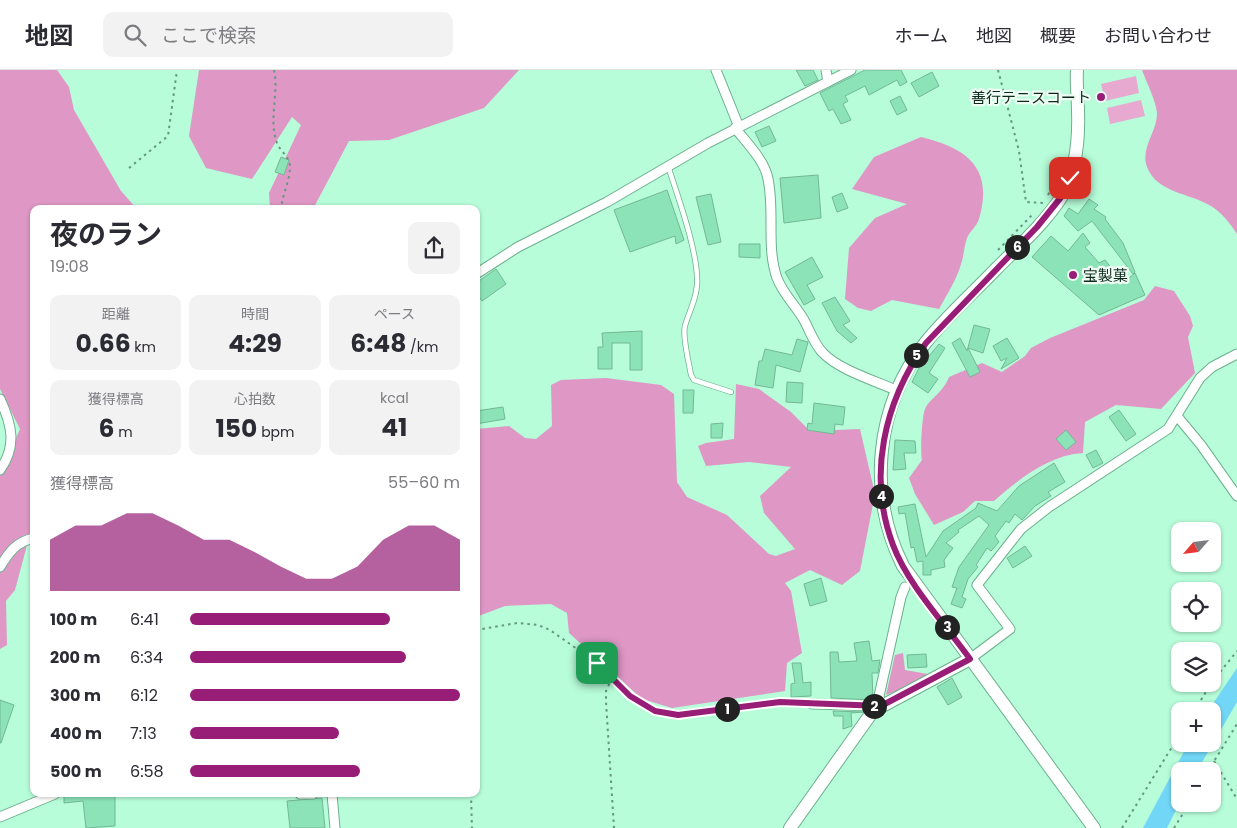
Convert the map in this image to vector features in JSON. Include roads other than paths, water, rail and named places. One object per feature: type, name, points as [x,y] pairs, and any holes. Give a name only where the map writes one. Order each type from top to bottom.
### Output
[{"type":"street","points":[[716,70],[737,128],[764,167],[768,179],[774,269],[778,281],[805,321],[823,354],[837,364],[898,392]]},
{"type":"street","points":[[826,70],[828,82]]},
{"type":"street","points":[[480,271],[518,247],[607,202],[737,128],[851,70]]},
{"type":"street","points":[[1076,70],[1079,115],[1075,159],[1070,178],[1049,204],[1037,227],[926,343],[912,362],[898,392],[886,427],[882,450],[881,493],[885,518],[893,546],[904,566],[1094,828]]},
{"type":"street","points":[[790,828],[871,713],[970,659],[1010,629],[977,584],[1008,543],[1049,507],[1163,432],[1177,416],[1200,378],[1212,367],[1237,354]]},
{"type":"street","points":[[0,399],[7,416],[12,440],[7,460],[0,470]]},
{"type":"street","points":[[1177,416],[1201,445],[1237,496]]},
{"type":"street","points":[[0,567],[18,543],[30,539]]},
{"type":"street","points":[[881,706],[879,696],[901,597],[905,587]]},
{"type":"street","points":[[812,704],[881,706]]},
{"type":"street","points":[[0,817],[48,797]]},
{"type":"street","points":[[332,797],[336,828]]},
{"type":"lane","points":[[668,166],[681,206],[697,284],[694,306],[684,327],[691,375],[694,380],[731,392]]},
{"type":"water","points":[[1237,668],[1237,702],[1221,730],[1221,702],[1214,702]]},
{"type":"water","points":[[1184,752],[1208,752],[1202,762],[1178,762]]},
{"type":"water","points":[[1171,776],[1171,812],[1175,812],[1167,828],[1143,828]]},
{"type":"place","name":"善行テニスコート","points":[[1101,97]]},
{"type":"place","name":"宝製菓","points":[[1073,275]]}]
